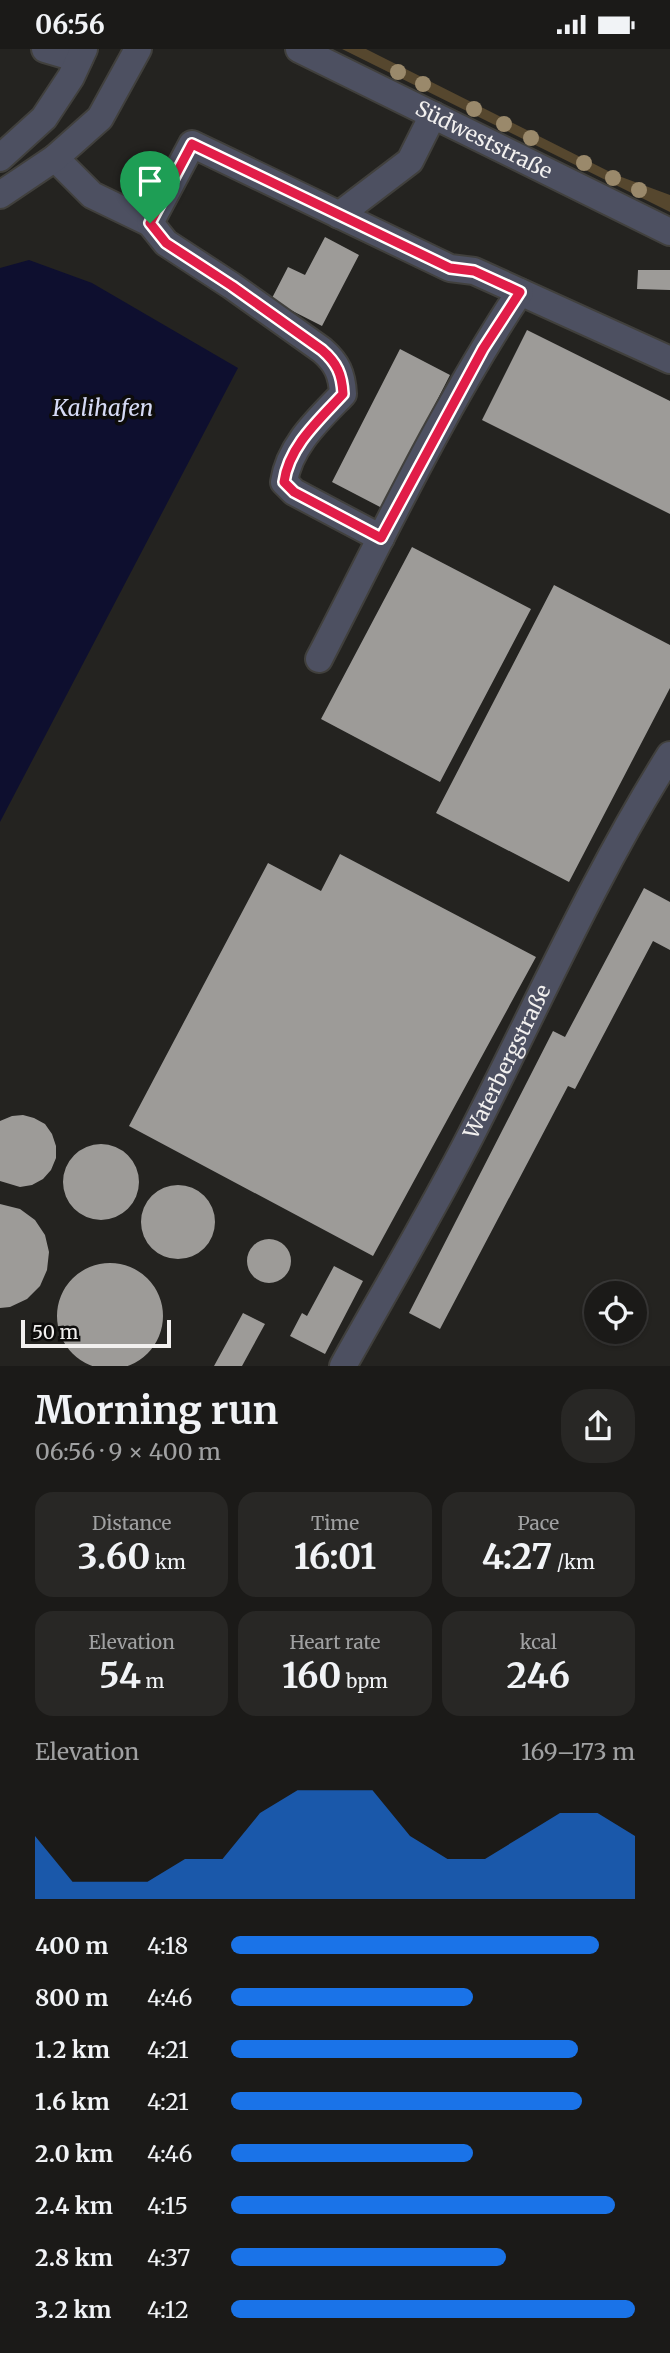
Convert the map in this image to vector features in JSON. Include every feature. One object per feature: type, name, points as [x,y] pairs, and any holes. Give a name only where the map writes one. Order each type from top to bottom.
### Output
[{"type":"street","points":[[0,158],[44,118],[82,54],[45,49]]},
{"type":"street","points":[[0,195],[55,158],[100,118],[138,49]]},
{"type":"street","name":"Südweststraße","points":[[299,49],[670,232]]},
{"type":"street","points":[[340,215],[410,161],[433,115]]},
{"type":"street","points":[[150,223],[192,144],[450,268],[474,271],[670,361]]},
{"type":"street","points":[[55,158],[92,195],[150,223],[166,243],[232,286],[334,361],[342,376],[343,394],[306,433],[286,467],[284,482],[294,492],[381,538]]},
{"type":"street","points":[[318,659],[483,349],[520,292]]},
{"type":"street","name":"Waterbergstraße","points":[[343,1366],[470,1137],[580,916],[643,797],[670,755]]},
{"type":"shaded area","points":[[342,49],[366,49],[616,175],[670,195],[670,212]]},
{"type":"water","name":"Kalihafen","points":[[29,260],[92,283],[238,368],[0,822],[0,268]]},
{"type":"building","points":[[325,237],[359,255],[322,326],[271,300],[288,267],[305,275]]},
{"type":"building","points":[[638,270],[670,270],[670,290],[637,289]]},
{"type":"building","points":[[527,330],[670,401],[670,514],[482,420]]},
{"type":"building","points":[[400,349],[450,375],[382,508],[332,482]]},
{"type":"building","points":[[412,547],[531,609],[440,782],[321,719]]},
{"type":"building","points":[[554,585],[670,645],[670,688],[569,882],[436,813]]},
{"type":"building","points":[[340,854],[536,957],[373,1256],[129,1126],[268,863],[321,891]]},
{"type":"building","points":[[644,888],[670,902],[670,950],[653,941],[575,1089],[568,1086],[440,1329],[409,1313],[553,1031],[565,1037]]},
{"type":"building","points":[[23,1115],[45,1124],[56,1146],[56,1158],[43,1179],[20,1187],[0,1181],[0,1121]]},
{"type":"building","points":[[101,1144],[116,1147],[128,1155],[136,1167],[139,1182],[136,1197],[128,1209],[116,1217],[101,1220],[86,1217],[74,1209],[66,1197],[63,1182],[66,1167],[74,1155],[86,1147]]},
{"type":"building","points":[[171,1185],[185,1185],[199,1191],[209,1201],[215,1222],[209,1243],[199,1253],[185,1259],[171,1259],[157,1253],[147,1243],[141,1229],[141,1215],[147,1201],[157,1191]]},
{"type":"building","points":[[0,1204],[20,1209],[35,1220],[45,1235],[49,1252],[47,1270],[40,1286],[27,1299],[10,1307],[0,1308]]},
{"type":"building","points":[[269,1239],[285,1245],[291,1261],[285,1277],[269,1283],[253,1277],[247,1261],[253,1245]]},
{"type":"building","points":[[100,1264],[120,1264],[139,1272],[154,1287],[162,1306],[162,1326],[154,1345],[139,1360],[127,1366],[93,1366],[81,1360],[66,1345],[58,1326],[58,1306],[66,1287],[81,1272]]},
{"type":"building","points":[[334,1266],[363,1281],[325,1354],[290,1336],[302,1313],[307,1316]]},
{"type":"building","points":[[243,1313],[265,1324],[242,1366],[214,1366]]},
{"type":"route","points":[[192,144],[450,268],[474,271],[520,292],[483,349],[381,538],[294,492],[284,482],[286,467],[306,433],[343,394],[342,376],[334,361],[232,286],[166,243],[150,223],[192,144]]}]
